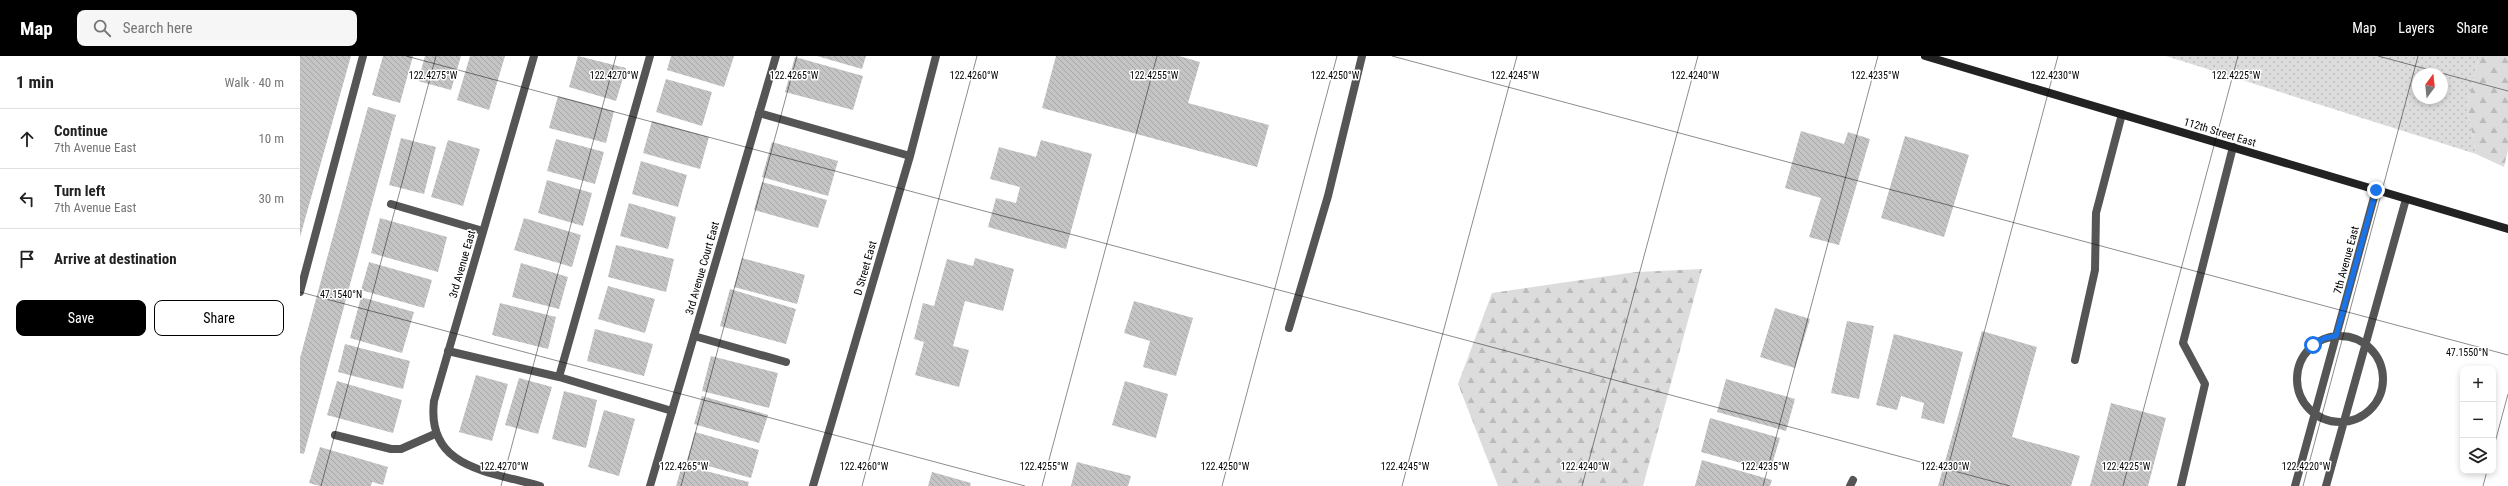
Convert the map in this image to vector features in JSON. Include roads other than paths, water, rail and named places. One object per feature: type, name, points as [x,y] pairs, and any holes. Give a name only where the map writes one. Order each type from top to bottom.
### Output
[{"type":"main road","name":"112th Street East","points":[[1925,56],[2508,229]]},
{"type":"street","points":[[300,292],[363,56]]},
{"type":"street","name":"3rd Avenue East","points":[[534,56],[448,350],[434,401],[432,418],[435,434],[445,451],[469,466],[540,486]]},
{"type":"street","points":[[559,377],[650,56]]},
{"type":"street","name":"3rd Avenue Court East","points":[[650,486],[776,56]]},
{"type":"street","name":"D Street East","points":[[812,486],[910,156],[936,56]]},
{"type":"street","points":[[1289,328],[1328,196],[1362,56]]},
{"type":"street","points":[[759,113],[910,156]]},
{"type":"street","points":[[2075,360],[2095,270],[2096,213],[2122,114]]},
{"type":"street","points":[[2181,486],[2205,384],[2183,343],[2233,147]]},
{"type":"street","name":"7th Avenue East","points":[[2295,486],[2376,190]]},
{"type":"street","points":[[2326,486],[2406,199]]},
{"type":"street","points":[[391,204],[483,232]]},
{"type":"street","points":[[694,336],[786,362]]},
{"type":"street","points":[[2336,336],[2352,337],[2366,344],[2374,352],[2380,364],[2383,378],[2382,391],[2376,403],[2367,413],[2355,420],[2344,422],[2328,421],[2314,414],[2305,406],[2299,394],[2296,381],[2298,367],[2303,355],[2313,345],[2325,338],[2336,336]]},
{"type":"street","points":[[448,350],[559,377],[672,411]]},
{"type":"street","points":[[335,434],[391,449],[401,449],[435,434]]}]
